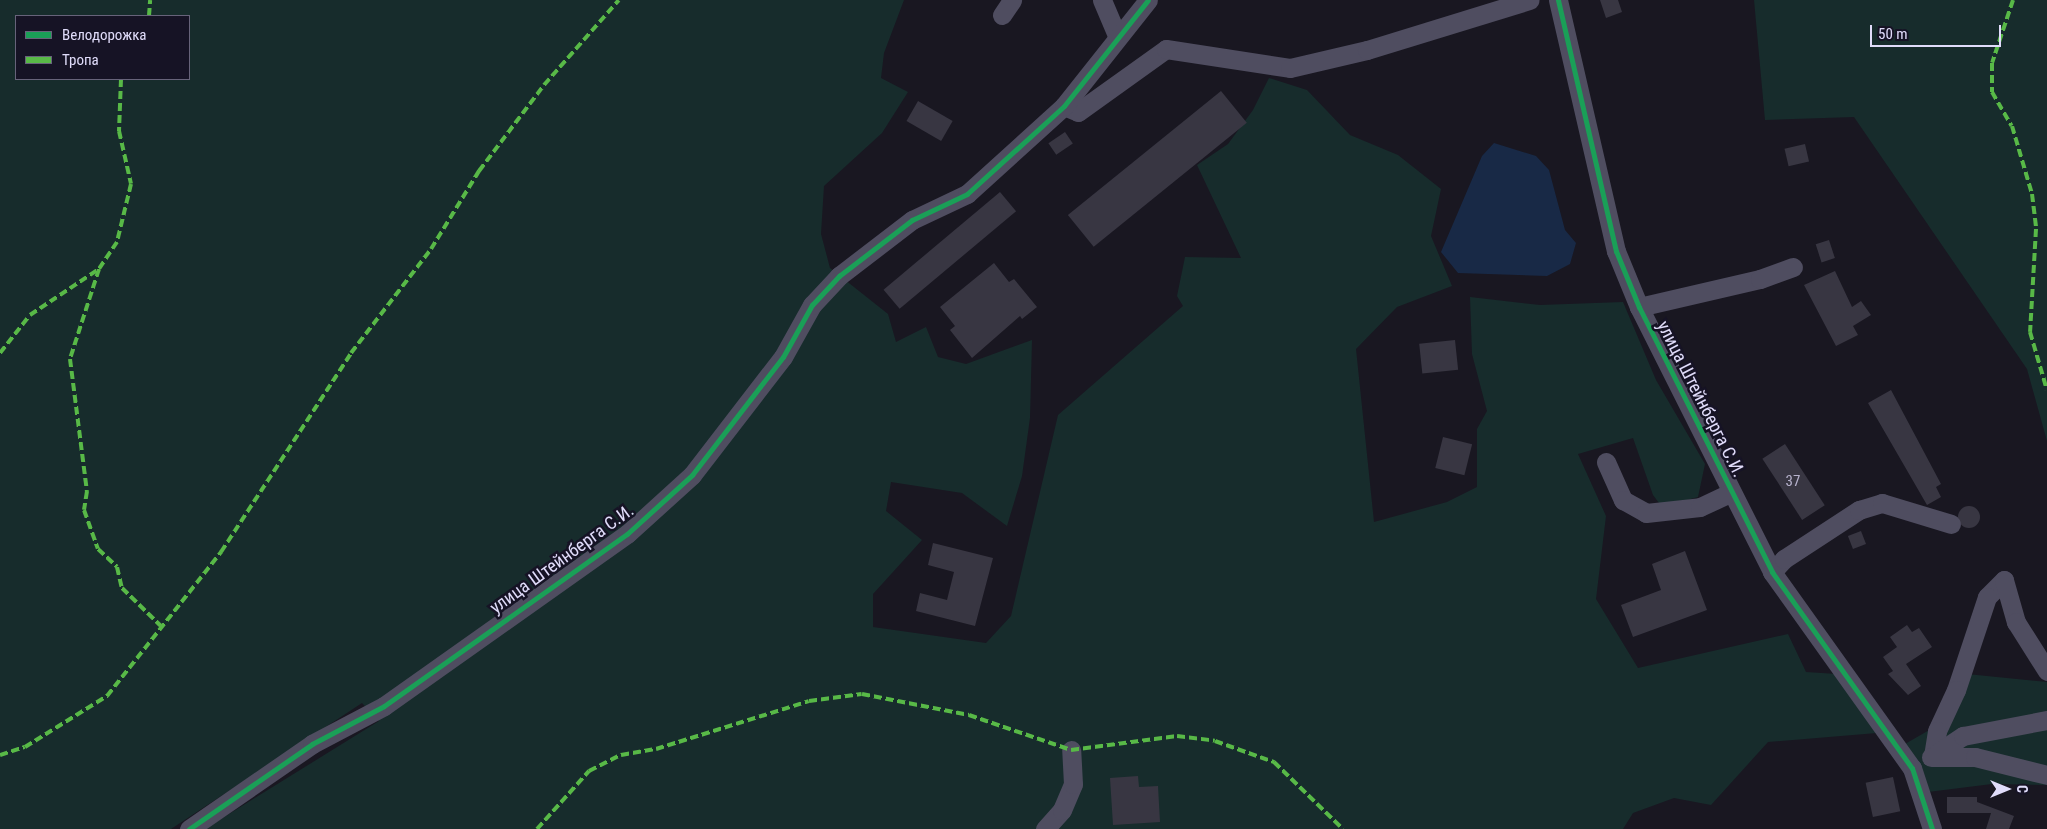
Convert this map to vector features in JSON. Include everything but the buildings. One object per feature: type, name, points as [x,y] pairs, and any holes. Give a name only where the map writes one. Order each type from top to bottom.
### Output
[{"type":"street","points":[[1102,0],[1117,35]]},
{"type":"street","name":"улица Штейнберга С.И.","points":[[189,829],[312,744],[384,706],[627,534],[692,475],[783,356],[812,305],[839,276],[912,220],[967,194],[1064,106],[1117,35],[1148,0]]},
{"type":"street","points":[[1064,106],[1078,112],[1166,49],[1290,68],[1367,50],[1530,0]]},
{"type":"street","name":"улица Штейнберга С.И.","points":[[1558,0],[1616,251],[1639,306],[1772,572],[1912,768],[1932,829]]},
{"type":"street","points":[[1639,306],[1760,279],[1793,267]]},
{"type":"street","points":[[1606,462],[1623,500],[1646,513],[1700,507],[1732,492]]},
{"type":"street","points":[[1772,572],[1784,558],[1859,510],[1882,503],[1951,524]]},
{"type":"street","points":[[1933,756],[1937,731],[1956,690],[1987,596],[2004,580],[2016,622],[2047,672]]},
{"type":"street","points":[[1912,768],[1963,736],[2047,720]]},
{"type":"street","points":[[1045,829],[1062,810],[1073,784],[1072,750]]},
{"type":"street","points":[[1933,756],[1975,757],[2047,775]]},
{"type":"green space","points":[[0,0],[904,0],[884,53],[881,78],[908,92],[882,133],[824,186],[821,234],[830,268],[888,314],[896,342],[926,327],[938,357],[966,364],[1032,340],[1030,418],[1022,476],[1007,526],[962,493],[891,482],[886,511],[922,540],[873,594],[873,627],[986,643],[1011,616],[1058,415],[1183,306],[1177,296],[1185,257],[1241,258],[1197,165],[1228,144],[1253,110],[1269,78],[1307,90],[1350,135],[1398,155],[1441,189],[1431,236],[1452,286],[1397,307],[1356,349],[1374,522],[1447,502],[1477,487],[1477,429],[1487,411],[1472,354],[1470,297],[1540,305],[1623,302],[1656,380],[1705,464],[1698,497],[1662,507],[1653,495],[1633,438],[1578,454],[1606,516],[1596,599],[1638,668],[1788,634],[1806,672],[1837,674],[1877,733],[1768,742],[1711,805],[1674,798],[1633,813],[1623,829],[205,829],[379,721],[362,703],[171,829],[0,829]]},
{"type":"green space","points":[[1754,0],[2047,0],[2047,441],[2027,369],[1854,117],[1765,120]]},
{"type":"green space","points":[[1957,673],[2047,682],[2047,785],[1992,784],[1928,792],[1905,744],[1931,729]]},
{"type":"water","points":[[1494,143],[1536,156],[1549,170],[1565,230],[1576,243],[1570,264],[1547,276],[1458,273],[1441,252],[1482,156]]},
{"type":"marked path","points":[[149,15],[150,0]]},
{"type":"marked path","points":[[0,755],[25,747],[107,696],[221,552],[351,353],[431,249],[479,171],[544,85],[619,0]]},
{"type":"marked path","points":[[2013,0],[1992,63],[1992,92],[2012,126],[2032,194],[2036,229],[2030,332],[2047,390]]},
{"type":"marked path","points":[[121,80],[119,131],[131,184],[117,242],[99,269],[70,359],[87,491],[84,510],[98,549],[117,567],[122,588],[161,626]]},
{"type":"marked path","points":[[0,353],[30,315],[99,269]]},
{"type":"marked path","points":[[537,829],[589,771],[621,755],[656,749],[809,701],[862,694],[969,715],[1071,750],[1177,736],[1215,741],[1274,762],[1343,829]]},
{"type":"cycle path","points":[[189,829],[312,744],[384,706],[627,534],[692,475],[783,357],[812,305],[839,276],[912,220],[967,194],[1064,106],[1148,0]]},
{"type":"cycle path","points":[[1558,0],[1616,251],[1639,307],[1772,572],[1912,768],[1932,829]]}]
